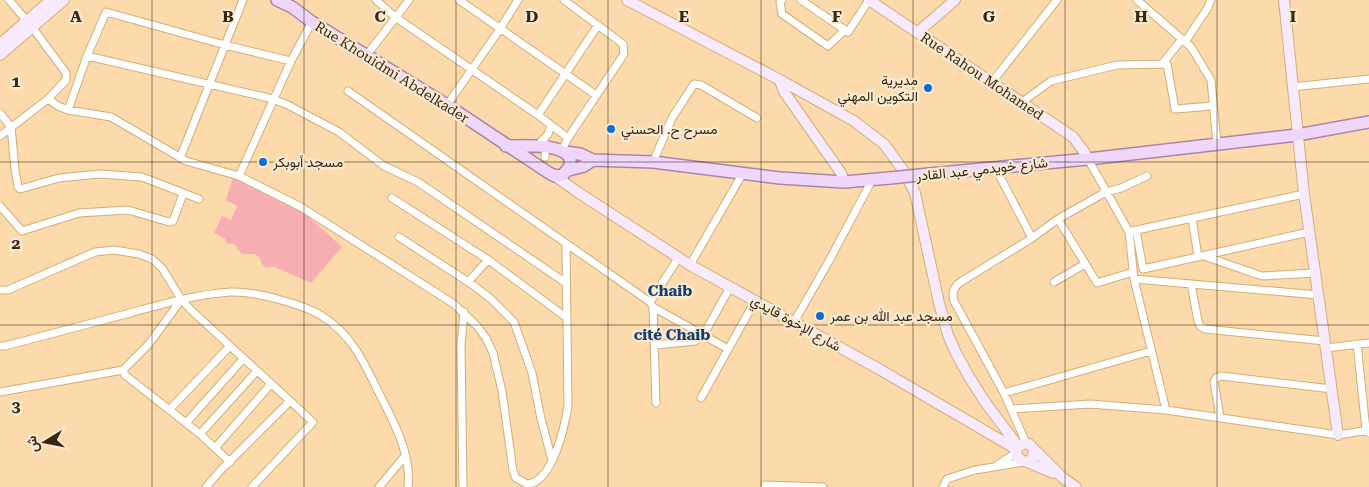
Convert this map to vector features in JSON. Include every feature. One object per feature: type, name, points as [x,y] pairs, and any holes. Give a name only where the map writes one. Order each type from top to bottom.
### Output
[{"type":"main road","name":"Rue Khouidmi Abdelkader","points":[[277,0],[294,4],[312,22],[446,105],[506,146]]},
{"type":"main road","name":"شارع خويدمي عبد القادر","points":[[506,146],[580,154],[593,160],[653,162],[780,178],[844,182],[1088,159],[1297,135],[1369,122]]},
{"type":"main road","points":[[506,146],[559,172]]},
{"type":"main road","points":[[552,150],[571,162],[559,172],[544,164],[552,150]]},
{"type":"main road","name":"شارع خويدمي عبد القادر","points":[[559,172],[584,166],[593,160]]},
{"type":"street","points":[[0,136],[48,99],[67,78],[29,24],[9,0]]},
{"type":"street","points":[[0,55],[51,0]]},
{"type":"street","points":[[0,44],[64,0]]},
{"type":"street","points":[[180,158],[243,0]]},
{"type":"street","points":[[376,0],[395,17],[538,115],[568,138]]},
{"type":"street","points":[[366,56],[409,0]]},
{"type":"street","points":[[459,0],[470,3],[500,29],[596,95]]},
{"type":"street","points":[[446,105],[500,29],[518,0]]},
{"type":"street","points":[[551,125],[548,134],[552,150],[568,138],[624,54],[622,44],[564,0]]},
{"type":"street","points":[[627,0],[854,121],[884,144],[903,170],[915,193],[939,303],[948,335],[968,375],[985,402],[1019,448]]},
{"type":"street","points":[[782,0],[780,2],[782,14],[828,46],[845,30]]},
{"type":"street","points":[[802,0],[848,32],[869,0]]},
{"type":"street","name":"Rue Rahou Mohamed","points":[[869,0],[1072,137],[1088,159]]},
{"type":"street","points":[[918,32],[955,0]]},
{"type":"street","points":[[992,82],[1057,0]]},
{"type":"street","points":[[1137,0],[1191,47],[1210,80],[1217,144]]},
{"type":"street","points":[[1162,64],[1207,9],[1211,0]]},
{"type":"street","points":[[1284,0],[1304,194],[1338,435]]},
{"type":"street","points":[[68,110],[87,56],[106,12],[291,61]]},
{"type":"street","points":[[239,176],[291,61],[312,22]]},
{"type":"street","points":[[538,115],[598,24]]},
{"type":"street","points":[[87,56],[210,84],[286,104],[339,132],[384,166],[418,182],[566,283]]},
{"type":"street","points":[[1022,102],[1051,81],[1118,66],[1167,64],[1175,109],[1213,106]]},
{"type":"street","points":[[1292,87],[1369,79]]},
{"type":"street","points":[[782,81],[782,88],[841,173],[844,182]]},
{"type":"street","points":[[653,162],[672,118],[694,84],[701,85],[757,118]]},
{"type":"street","points":[[348,91],[652,305],[728,349]]},
{"type":"street","points":[[48,99],[68,110],[111,117],[180,158],[239,176],[301,207],[444,296],[464,312],[486,338],[493,353],[502,391],[514,475],[523,483],[536,482],[542,477],[552,460],[564,427],[568,405],[566,245]]},
{"type":"street","points":[[0,113],[11,127],[15,169],[20,189],[59,178],[99,174],[142,178],[199,199]]},
{"type":"street","points":[[1088,159],[1106,192],[1132,231],[1143,268],[1309,232]]},
{"type":"street","points":[[995,167],[1032,238]]},
{"type":"street","name":"شارع الإخوة قايدي","points":[[559,172],[580,193],[690,265],[1019,448]]},
{"type":"street","points":[[690,265],[743,173]]},
{"type":"street","points":[[1063,478],[1018,459],[1019,448],[1012,409],[954,301],[954,291],[959,283],[1032,238],[1058,219],[1106,192],[1121,188],[1147,176]]},
{"type":"street","points":[[794,322],[872,180]]},
{"type":"street","points":[[0,206],[22,231],[79,213],[128,210],[168,222],[173,221],[183,194]]},
{"type":"street","points":[[1132,231],[1304,194]]},
{"type":"street","points":[[392,198],[488,260],[567,318]]},
{"type":"street","points":[[1192,218],[1200,256]]},
{"type":"street","points":[[1058,219],[1097,283],[1134,276],[1191,284],[1318,295]]},
{"type":"street","points":[[1132,231],[1134,276],[1166,410]]},
{"type":"street","points":[[399,237],[468,282],[490,299],[514,322],[532,373],[541,419],[552,460]]},
{"type":"street","points":[[0,290],[8,290],[95,252],[114,250],[139,254],[152,259],[162,268],[181,299],[243,359],[314,422],[252,487]]},
{"type":"street","points":[[1200,256],[1262,276],[1315,273]]},
{"type":"street","points":[[656,403],[656,344],[652,305],[679,258]]},
{"type":"street","points":[[468,282],[488,260]]},
{"type":"street","points":[[1054,282],[1086,264]]},
{"type":"street","points":[[1191,284],[1198,321],[1200,326],[1205,329],[1326,344],[1369,343]]},
{"type":"street","points":[[656,344],[695,341],[703,336],[730,287]]},
{"type":"street","points":[[0,346],[181,299],[231,292],[251,293],[308,308],[322,316],[345,336],[359,353],[397,429],[405,456],[408,487]]},
{"type":"street","points":[[0,392],[123,370],[149,344],[181,299]]},
{"type":"street","points":[[701,398],[756,301]]},
{"type":"street","points":[[464,312],[461,345],[464,487]]},
{"type":"street","points":[[1012,409],[1090,404],[1166,410],[1338,435],[1368,431],[1357,344]]},
{"type":"street","points":[[170,409],[230,346]]},
{"type":"street","points":[[1004,393],[1151,350]]},
{"type":"street","points":[[186,423],[243,359]]},
{"type":"street","points":[[123,370],[126,375],[200,434],[230,462]]},
{"type":"street","points":[[200,434],[256,371]]},
{"type":"street","points":[[1220,417],[1214,382],[1216,378],[1222,376],[1332,389]]},
{"type":"street","points":[[1360,379],[1369,378]]},
{"type":"street","points":[[215,448],[271,384]]},
{"type":"street","points":[[206,487],[290,401]]},
{"type":"street","points":[[995,467],[1019,448],[1031,445],[1063,478],[1076,487]]},
{"type":"street","points":[[943,487],[947,479],[952,476],[1025,462],[1033,458],[1034,450]]},
{"type":"street","points":[[379,487],[405,456]]},
{"type":"street","points":[[765,485],[822,487]]},
{"type":"shaded area","points":[[233,177],[299,208],[342,247],[311,283],[272,266],[266,268],[255,254],[242,254],[233,243],[227,244],[225,239],[214,233],[222,216],[231,220],[237,206],[226,200]]},
{"type":"place","name":"مديرية التكوين المهني","points":[[928,88]]},
{"type":"place","name":"مسرح ح. الحسني","points":[[611,129]]},
{"type":"place","name":"مسجد أبوبكر","points":[[263,162]]},
{"type":"place","name":"مسجد عبد الله بن عمر","points":[[820,316]]},
{"type":"district","name":"Chaib","points":[[670,291]]},
{"type":"district","name":"cité Chaib","points":[[672,335]]}]
